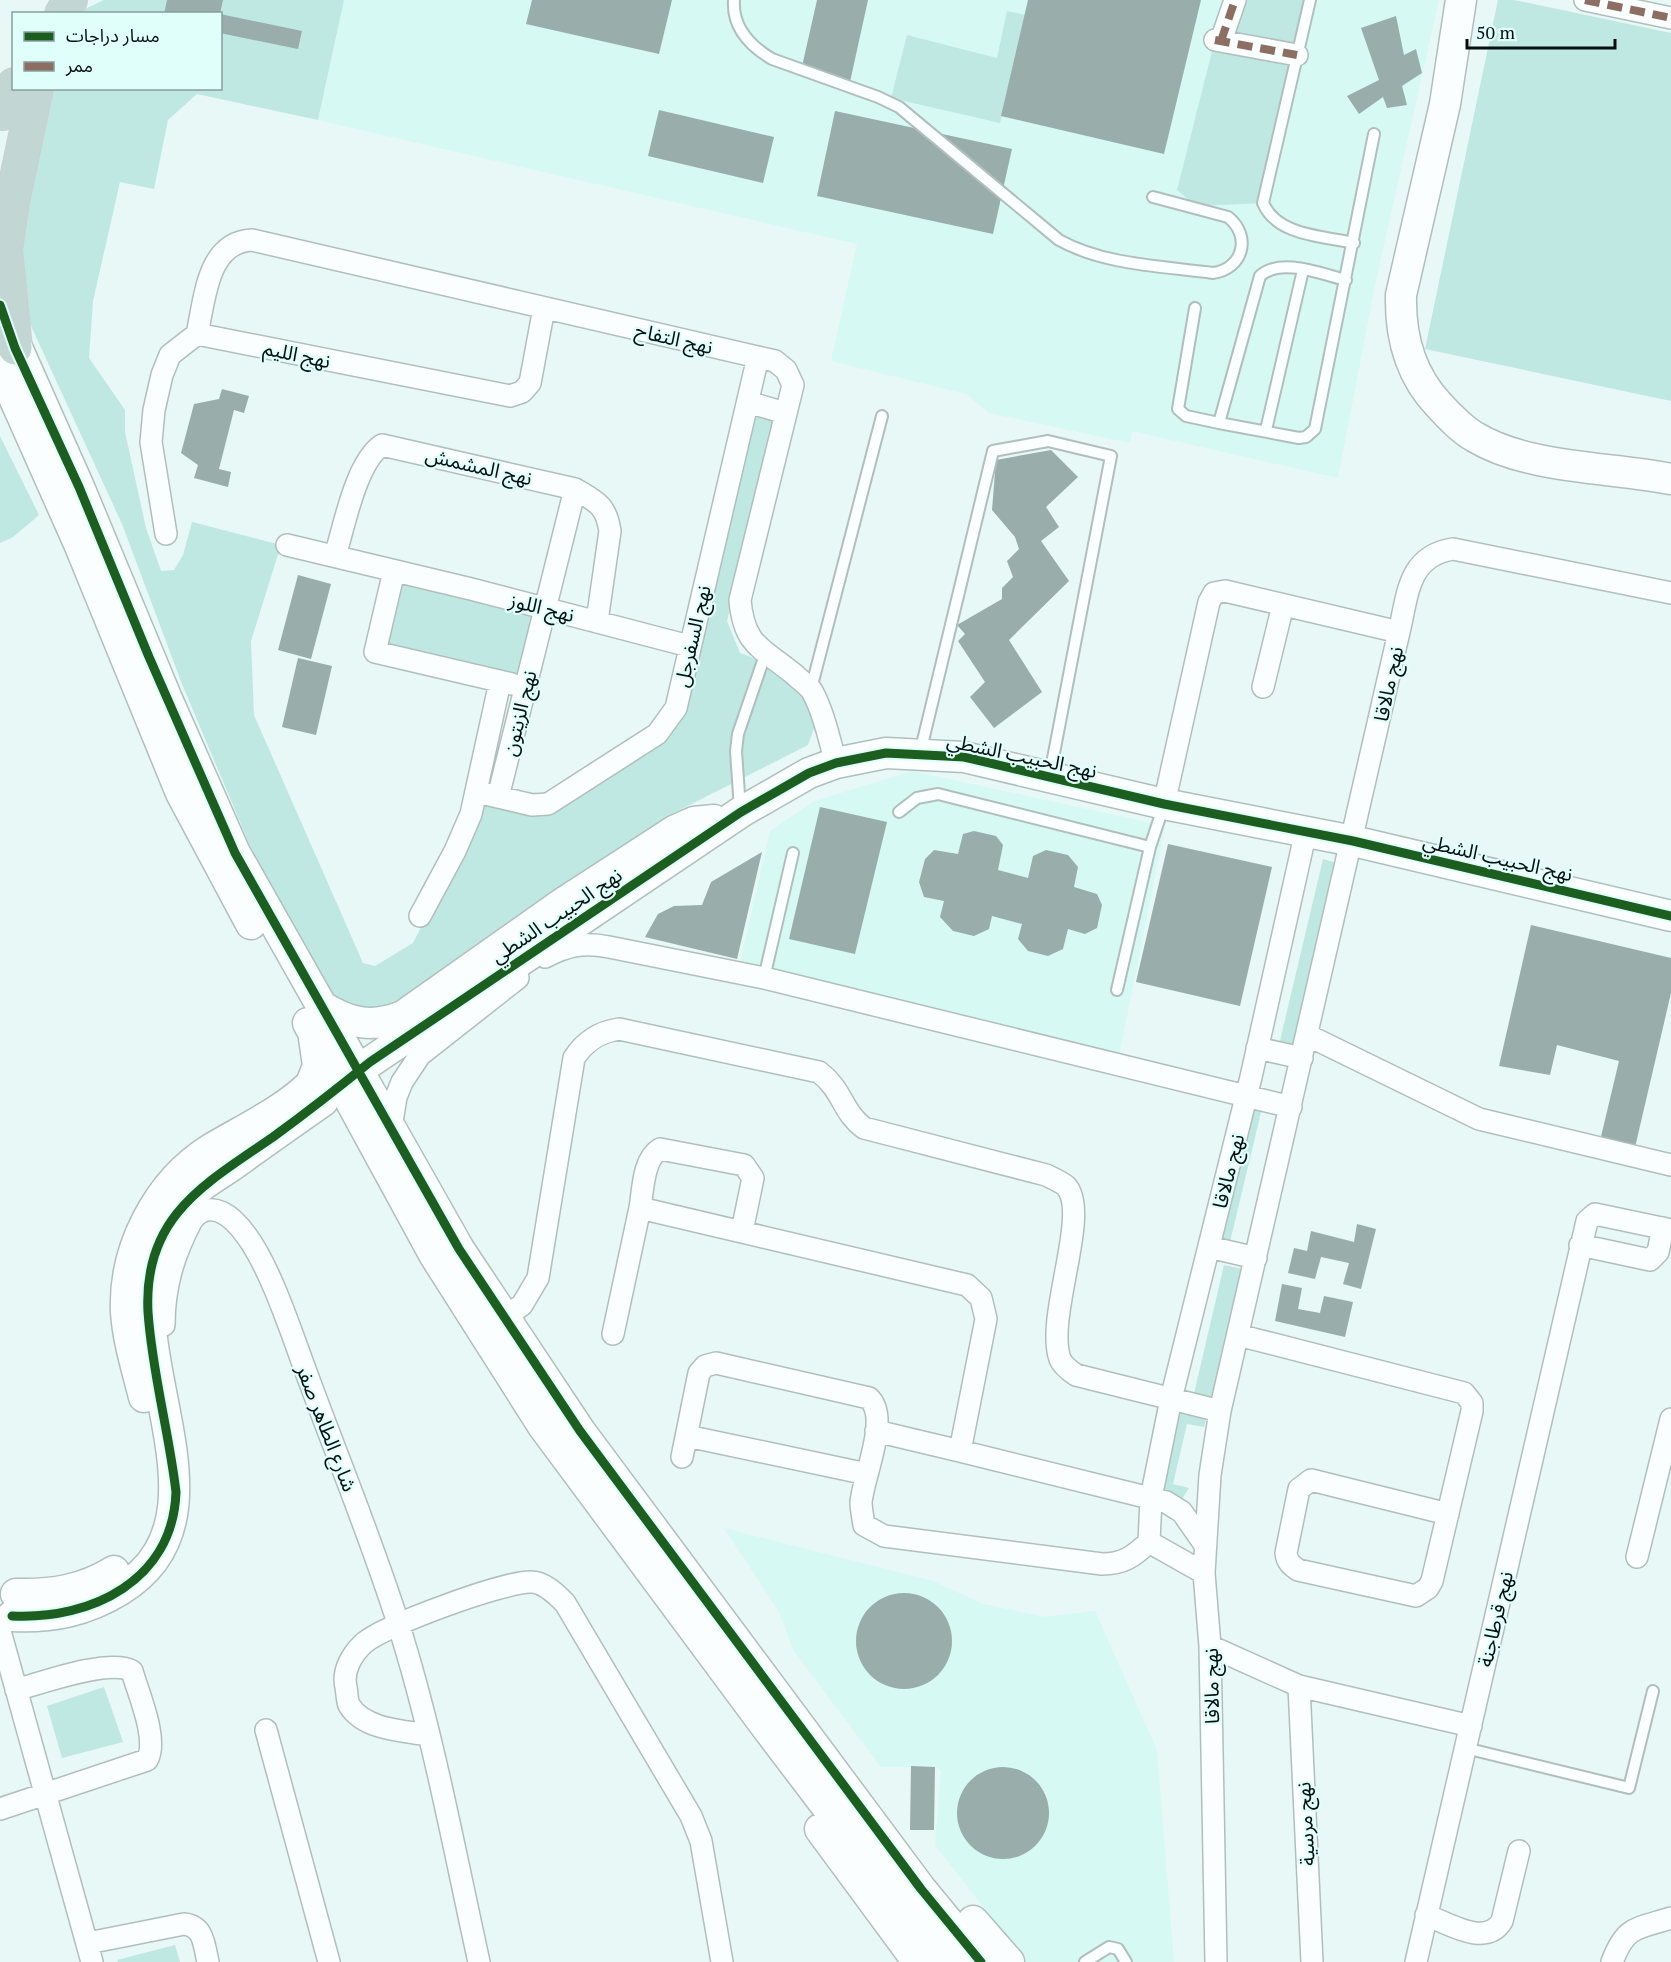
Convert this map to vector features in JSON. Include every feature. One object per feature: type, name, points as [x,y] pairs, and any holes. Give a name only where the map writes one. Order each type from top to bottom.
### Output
[{"type":"highway","points":[[8,357],[5,250],[12,202],[36,90]]},
{"type":"street","points":[[1235,0],[1218,40],[1297,55]]},
{"type":"street","points":[[1461,0],[1445,104],[1401,295],[1401,322],[1414,372],[1428,394],[1453,421],[1476,438],[1509,451],[1547,461],[1633,471],[1671,479]]},
{"type":"street","points":[[1585,0],[1671,18]]},
{"type":"street","name":"نهج التفاح","points":[[197,334],[211,274],[220,254],[234,243],[252,240],[775,361],[791,378],[793,385],[740,600],[741,619],[748,636],[811,690],[824,721],[836,762]]},
{"type":"street","points":[[0,305],[8,357],[30,429],[181,793],[220,871],[391,1128],[459,1249],[503,1318],[777,1718],[903,1907],[948,1962]]},
{"type":"street","name":"نهج الليم","points":[[197,334],[510,396],[522,392],[530,383],[544,308]]},
{"type":"street","points":[[166,534],[151,442],[154,410],[162,375],[170,355],[197,334]]},
{"type":"street","points":[[8,357],[75,477],[149,657],[235,853],[435,1256],[506,1370],[582,1480],[981,1962]]},
{"type":"street","name":"نهج السفرجل","points":[[498,797],[532,804],[548,804],[657,734],[676,708],[688,646],[758,357]]},
{"type":"street","points":[[748,402],[785,413]]},
{"type":"street","points":[[0,415],[30,429]]},
{"type":"street","name":"نهج المشمش","points":[[335,556],[362,473],[376,449],[382,445],[575,489]]},
{"type":"street","points":[[546,609],[575,489],[600,504],[608,517],[610,531],[597,621]]},
{"type":"street","name":"نهج اللوز","points":[[287,545],[597,621],[688,646]]},
{"type":"street","name":"نهج مالاقا","points":[[1216,1962],[1210,1646],[1204,1573],[1210,1475],[1220,1412],[1353,841],[1399,632],[1415,573],[1426,558],[1438,552],[1453,549],[1671,593]]},
{"type":"street","points":[[394,571],[375,652],[525,687]]},
{"type":"street","points":[[1164,804],[1212,596],[1217,592],[1225,591],[1399,632]]},
{"type":"street","points":[[1263,687],[1283,605]]},
{"type":"street","name":"نهج الزيتون","points":[[498,797],[546,609]]},
{"type":"street","name":"نهج الزيتون","points":[[420,916],[455,851],[471,814],[500,682]]},
{"type":"street","name":"نهج الحبيب الشطي","points":[[370,1062],[733,817],[809,773],[836,762],[886,753],[964,757],[1164,804],[1353,841],[1671,916]]},
{"type":"street","points":[[477,792],[498,797]]},
{"type":"street","points":[[317,1018],[336,1016],[363,1025],[385,1023],[403,1016],[563,903],[674,831],[694,822],[733,817]]},
{"type":"street","name":"نهج مالاقا","points":[[1149,1542],[1151,1498],[1171,1399],[1246,1095],[1306,831]]},
{"type":"street","points":[[391,1128],[396,1097],[410,1068],[420,1055],[544,957],[564,946],[586,943],[764,978],[1291,1107]]},
{"type":"street","points":[[150,1424],[133,1355],[126,1310],[131,1265],[138,1242],[158,1202],[190,1165],[311,1084],[318,1066],[317,1018]]},
{"type":"street","points":[[503,1318],[522,1305],[538,1278],[574,1058],[584,1044],[605,1031],[619,1029],[819,1072],[832,1082],[854,1121],[864,1128],[1046,1174],[1066,1187],[1075,1206],[1059,1312],[1060,1358],[1076,1375],[1220,1412]]},
{"type":"street","points":[[1307,1035],[1479,1119],[1671,1165]]},
{"type":"street","points":[[1257,1048],[1302,1058]]},
{"type":"street","points":[[5,1603],[85,1586],[120,1567],[131,1556],[148,1530],[157,1501],[139,1307],[143,1284],[168,1225],[194,1193],[322,1101]]},
{"type":"street","points":[[613,1334],[648,1165],[654,1152],[660,1149],[744,1165],[753,1178],[742,1231]]},
{"type":"street","points":[[640,1208],[967,1285],[981,1298],[986,1318],[960,1451]]},
{"type":"street","name":"شارع الطاهر صفر","points":[[176,1492],[181,1454],[164,1326],[164,1303],[174,1258],[192,1220],[203,1210],[217,1210],[236,1223],[262,1261],[300,1357],[398,1623],[429,1735],[479,1962]]},
{"type":"street","name":"نهج قرطاجنة","points":[[1471,1726],[1580,1245],[1587,1221],[1595,1214],[1667,1229],[1658,1252],[1650,1260],[1580,1245]]},
{"type":"street","points":[[1209,1247],[1256,1258]]},
{"type":"street","points":[[5,1603],[32,1617],[71,1612],[108,1598],[137,1578],[154,1560],[166,1539],[175,1508],[176,1492],[148,1312],[153,1262]]},
{"type":"street","points":[[1238,1335],[1464,1393],[1470,1397],[1472,1411],[1448,1514],[1432,1581],[1423,1592],[1416,1596],[1298,1570],[1287,1560],[1299,1489],[1311,1480],[1448,1514]]},
{"type":"street","points":[[682,1457],[699,1373],[705,1366],[716,1363],[869,1398],[879,1413],[861,1503],[864,1525],[884,1536],[1102,1564],[1119,1564],[1130,1559],[1149,1542],[1204,1573]]},
{"type":"street","points":[[1637,1557],[1671,1419]]},
{"type":"street","points":[[876,1431],[1166,1502],[1182,1512],[1205,1545]]},
{"type":"street","points":[[687,1436],[867,1474]]},
{"type":"street","points":[[429,1735],[387,1729],[366,1720],[349,1705],[344,1679],[351,1659],[365,1643],[398,1623],[512,1585],[533,1581],[552,1591],[565,1603],[691,1816],[701,1841],[722,1962]]},
{"type":"street","points":[[5,1603],[16,1690],[90,1952],[184,1924],[193,1925],[201,1932],[208,1962]]},
{"type":"street","points":[[1210,1646],[1299,1686],[1471,1726],[1416,1962]]},
{"type":"street","points":[[0,1809],[147,1760],[152,1752],[150,1734],[132,1671],[125,1667],[103,1668],[16,1690]]},
{"type":"street","name":"نهج مرسية","points":[[1299,1686],[1312,1962]]},
{"type":"street","points":[[777,1718],[781,1763],[803,1804],[852,1876],[918,1962]]},
{"type":"street","points":[[777,1718],[809,1721],[844,1753],[946,1889],[1009,1962]]},
{"type":"street","points":[[266,1730],[329,1962]]},
{"type":"street","points":[[1426,1915],[1477,1934],[1488,1935],[1497,1930],[1502,1921],[1519,1851]]},
{"type":"street","points":[[1612,1962],[1623,1936],[1636,1927],[1671,1918]]},
{"type":"lane","points":[[734,0],[736,20],[742,32],[760,52],[772,59],[878,97],[899,107],[1052,235],[1074,248],[1102,256],[1212,273],[1222,272],[1236,262],[1243,246],[1242,237],[1234,222],[1220,213],[1153,197]]},
{"type":"lane","points":[[1310,0],[1263,202],[1274,222],[1289,228],[1354,243]]},
{"type":"lane","points":[[1195,308],[1178,409],[1186,416],[1299,438],[1316,429],[1374,134]]},
{"type":"lane","points":[[1219,423],[1260,276],[1267,270],[1281,267],[1346,279]]},
{"type":"lane","points":[[1266,430],[1303,270]]},
{"type":"lane","points":[[811,690],[882,416]]},
{"type":"lane","points":[[920,753],[993,451],[1048,441],[1111,456],[1050,777]]},
{"type":"lane","points":[[733,817],[738,734],[765,652]]},
{"type":"lane","points":[[899,812],[917,798],[938,794],[1150,847]]},
{"type":"lane","points":[[1117,990],[1150,847],[1164,804]]},
{"type":"lane","points":[[764,978],[793,853]]},
{"type":"lane","points":[[1465,1748],[1629,1788],[1653,1691]]},
{"type":"lane","points":[[1085,1962],[1109,1947],[1118,1949],[1126,1962]]},
{"type":"shaded area","points":[[104,0],[344,0],[318,120],[197,94],[168,120],[154,189],[120,182],[93,301],[89,358],[125,410],[125,432],[146,528],[161,571],[174,570],[183,555],[192,522],[281,545],[251,641],[254,715],[363,963],[375,966],[413,943],[486,800],[547,813],[675,729],[751,410],[778,418],[727,621],[740,653],[774,666],[807,695],[816,723],[808,745],[668,816],[389,1014],[331,1000],[251,848],[182,684],[122,524],[25,313],[19,260],[27,186],[51,90],[222,90],[222,12],[83,12]]},
{"type":"shaded area","points":[[344,0],[1439,0],[1375,285],[1338,478],[1132,431],[1130,443],[989,413],[966,394],[831,361],[857,244],[318,120]]},
{"type":"shaded area","points":[[1225,0],[1308,0],[1263,203],[1196,206],[1177,190]]},
{"type":"shaded area","points":[[1498,0],[1514,0],[1671,33],[1671,401],[1425,349]]},
{"type":"shaded area","points":[[1007,11],[1025,15],[1000,123],[891,98],[907,35],[997,58]]},
{"type":"shaded area","points":[[0,436],[39,515],[13,537],[0,543]]},
{"type":"shaded area","points":[[403,584],[533,616],[519,675],[388,644]]},
{"type":"shaded area","points":[[912,771],[1165,826],[1119,1056],[739,967],[770,831],[815,801]]},
{"type":"shaded area","points":[[1323,859],[1340,864],[1295,1049],[1279,1045]]},
{"type":"shaded area","points":[[1252,1105],[1262,1108],[1230,1242],[1220,1240]]},
{"type":"shaded area","points":[[1224,1265],[1242,1269],[1210,1402],[1193,1398]]},
{"type":"shaded area","points":[[1180,1410],[1207,1417],[1204,1427],[1187,1424],[1173,1484],[1189,1488],[1180,1502],[1162,1498],[1161,1486]]},
{"type":"shaded area","points":[[724,1528],[933,1581],[983,1604],[1045,1617],[1095,1611],[1157,1750],[1174,1962],[1026,1962],[935,1845],[941,1770],[935,1767],[881,1767],[793,1650],[779,1612]]},
{"type":"shaded area","points":[[104,1687],[123,1742],[62,1758],[47,1706]]},
{"type":"shaded area","points":[[175,1945],[180,1962],[118,1962],[117,1960]]},
{"type":"building","points":[[167,0],[223,0],[220,12],[164,12]]},
{"type":"building","points":[[532,0],[672,0],[659,54],[526,24]]},
{"type":"building","points":[[817,0],[868,0],[850,82],[801,71]]},
{"type":"building","points":[[1028,0],[1201,0],[1164,154],[1001,116]]},
{"type":"building","points":[[222,14],[302,31],[298,49],[222,33]]},
{"type":"building","points":[[1396,16],[1404,55],[1416,49],[1422,73],[1402,86],[1407,105],[1387,108],[1383,97],[1359,114],[1347,96],[1379,80],[1361,28]]},
{"type":"building","points":[[659,110],[774,137],[763,183],[648,156]]},
{"type":"building","points":[[835,111],[1012,149],[993,234],[817,196]]},
{"type":"building","points":[[222,389],[249,396],[244,413],[234,410],[219,469],[231,472],[228,487],[194,478],[198,465],[181,453],[194,404],[219,399]]},
{"type":"building","points":[[1051,450],[1078,477],[1046,507],[1059,527],[1041,541],[1069,581],[1009,640],[1042,692],[994,728],[970,697],[985,682],[958,641],[965,634],[957,625],[1002,599],[1002,588],[1013,577],[1007,561],[1019,549],[1015,537],[992,510],[996,460]]},
{"type":"building","points":[[298,575],[331,584],[311,659],[278,650]]},
{"type":"building","points":[[298,658],[332,666],[316,735],[282,727]]},
{"type":"building","points":[[820,807],[887,822],[855,954],[789,939]]},
{"type":"building","points":[[974,831],[996,836],[1003,845],[998,870],[1028,878],[1033,856],[1046,850],[1068,855],[1078,867],[1074,887],[1097,894],[1102,905],[1097,928],[1085,934],[1068,929],[1063,949],[1048,956],[1028,951],[1018,939],[1022,924],[992,916],[989,929],[974,936],[953,931],[940,917],[944,901],[924,897],[919,882],[925,859],[934,850],[958,854],[963,834]]},
{"type":"building","points":[[1168,844],[1272,867],[1240,1006],[1136,982]]},
{"type":"building","points":[[762,852],[737,959],[645,937],[658,914],[674,906],[702,905],[711,882]]},
{"type":"building","points":[[1531,925],[1671,958],[1671,993],[1633,1156],[1599,1145],[1619,1061],[1557,1045],[1550,1075],[1499,1066]]},
{"type":"building","points":[[1357,1224],[1376,1229],[1361,1289],[1343,1284],[1349,1263],[1321,1257],[1315,1279],[1288,1273],[1294,1248],[1307,1251],[1311,1231],[1354,1242]]},
{"type":"building","points":[[1282,1284],[1302,1288],[1298,1309],[1320,1313],[1324,1296],[1353,1302],[1345,1337],[1275,1321]]},
{"type":"building","points":[[904,1593],[922,1597],[938,1607],[948,1623],[952,1641],[948,1659],[938,1675],[922,1685],[904,1689],[886,1685],[870,1675],[860,1659],[856,1641],[860,1623],[870,1607],[886,1597]]},
{"type":"building","points":[[911,1766],[935,1767],[934,1830],[910,1830]]},
{"type":"building","points":[[1003,1767],[1021,1770],[1036,1780],[1046,1795],[1049,1813],[1046,1831],[1036,1846],[1021,1856],[1003,1859],[985,1856],[970,1846],[960,1831],[957,1813],[960,1795],[970,1780],[985,1770]]},
{"type":"marked path","points":[[1221,41],[1235,0]]},
{"type":"marked path","points":[[1585,0],[1671,18]]},
{"type":"marked path","points":[[1215,40],[1297,55]]},
{"type":"cycle path","points":[[0,305],[15,348],[79,487],[149,657],[235,853],[459,1249],[580,1431],[921,1889],[981,1962]]},
{"type":"cycle path","points":[[12,1616],[71,1611],[98,1602],[123,1588],[144,1571],[160,1549],[171,1523],[176,1492],[150,1334],[149,1279],[156,1251],[167,1227],[183,1206],[224,1171],[285,1128],[370,1062],[741,812],[809,773],[836,763],[886,753],[964,757],[1164,804],[1353,841],[1671,916]]}]
